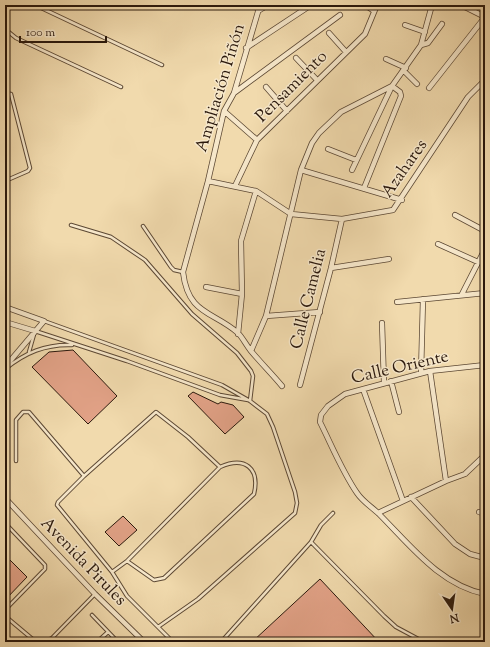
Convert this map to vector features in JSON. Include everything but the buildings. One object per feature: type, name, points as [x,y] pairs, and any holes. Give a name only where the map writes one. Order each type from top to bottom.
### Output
[{"type":"street","name":"Ampliación Piñón","points":[[183,272],[208,180],[224,111],[234,93],[246,48],[260,5]]},
{"type":"street","points":[[258,11],[268,5]]},
{"type":"street","points":[[246,48],[311,5]]},
{"type":"street","points":[[365,5],[374,11]]},
{"type":"street","name":"Pensamiento","points":[[235,186],[257,140],[365,34],[377,5]]},
{"type":"street","points":[[352,170],[392,86],[421,45],[432,5]]},
{"type":"street","points":[[429,88],[485,17],[461,5]]},
{"type":"street","points":[[234,93],[340,15]]},
{"type":"street","points":[[421,45],[428,43],[442,24]]},
{"type":"street","points":[[405,25],[425,32]]},
{"type":"street","points":[[329,33],[346,52]]},
{"type":"street","points":[[296,58],[318,80]]},
{"type":"street","points":[[386,59],[405,69],[417,84]]},
{"type":"street","name":"Azahares","points":[[291,214],[342,219],[389,212],[402,200],[468,97],[485,80]]},
{"type":"street","points":[[251,351],[266,316],[301,170],[312,143],[329,122],[341,112],[392,86]]},
{"type":"street","points":[[364,188],[401,96],[400,92],[392,86]]},
{"type":"street","points":[[266,87],[287,111]]},
{"type":"street","points":[[224,111],[257,140]]},
{"type":"street","points":[[328,149],[356,160]]},
{"type":"street","points":[[301,170],[402,200]]},
{"type":"street","points":[[208,180],[256,191],[291,214]]},
{"type":"street","points":[[238,334],[242,294],[241,241],[256,191]]},
{"type":"street","points":[[455,215],[485,231]]},
{"type":"street","name":"Calle Camelia","points":[[300,385],[320,312],[342,219]]},
{"type":"street","points":[[438,244],[478,262]]},
{"type":"street","points":[[462,294],[485,249]]},
{"type":"street","points":[[331,268],[390,259]]},
{"type":"street","points":[[183,272],[184,281],[190,296],[200,310],[238,334],[282,386]]},
{"type":"street","points":[[206,287],[242,294]]},
{"type":"street","points":[[397,302],[462,294],[485,293]]},
{"type":"street","points":[[421,373],[423,299]]},
{"type":"street","points":[[5,308],[44,321],[5,368]]},
{"type":"street","points":[[266,316],[320,312]]},
{"type":"street","points":[[5,322],[35,331]]},
{"type":"street","points":[[382,323],[384,383]]},
{"type":"street","name":"Calle Oriente","points":[[378,514],[363,501],[357,492],[320,422],[321,415],[328,406],[345,394],[430,371],[485,365]]},
{"type":"street","points":[[430,371],[446,480]]},
{"type":"street","points":[[391,381],[399,412]]},
{"type":"street","points":[[363,389],[403,501]]},
{"type":"street","points":[[485,455],[465,474],[446,480],[378,514],[410,547],[454,584],[469,591],[485,594]]},
{"type":"street","points":[[411,497],[455,544],[470,554],[485,558]]},
{"type":"street","name":"Avenida Pirules","points":[[5,498],[95,594],[144,642]]},
{"type":"street","points":[[479,512],[485,514]]},
{"type":"lane","points":[[35,5],[162,65]]},
{"type":"lane","points":[[5,29],[16,38],[121,86]]},
{"type":"lane","points":[[5,93],[11,94],[30,168],[28,171],[5,181]]},
{"type":"lane","points":[[71,225],[110,237],[146,260],[192,314],[237,353],[251,371],[253,376],[250,401]]},
{"type":"lane","points":[[143,226],[171,267],[174,270],[183,272]]},
{"type":"lane","points":[[44,321],[222,386],[250,401],[267,414],[273,427],[295,492],[297,503],[295,513],[198,599],[158,627]]},
{"type":"lane","points":[[29,352],[35,331],[220,395],[250,401]]},
{"type":"lane","points":[[5,337],[5,357]]},
{"type":"lane","points":[[5,368],[29,352],[48,346],[76,345]]},
{"type":"lane","points":[[16,461],[16,420],[23,412],[29,412],[84,476]]},
{"type":"lane","points":[[174,642],[127,596],[112,572],[57,505],[58,502],[84,476],[156,412],[188,437],[220,466]]},
{"type":"lane","points":[[112,572],[127,561],[220,466],[231,462],[240,462],[248,466],[254,473],[257,482],[254,494],[164,578],[154,580],[127,561]]},
{"type":"lane","points":[[221,642],[311,542],[322,525],[333,513]]},
{"type":"lane","points":[[5,523],[45,565],[45,569],[5,610]]},
{"type":"lane","points":[[311,542],[396,627],[424,642]]},
{"type":"lane","points":[[46,642],[52,638],[95,594]]},
{"type":"lane","points":[[92,615],[118,642]]},
{"type":"lane","points":[[5,616],[36,642]]},
{"type":"lane","points":[[97,642],[108,632]]}]
